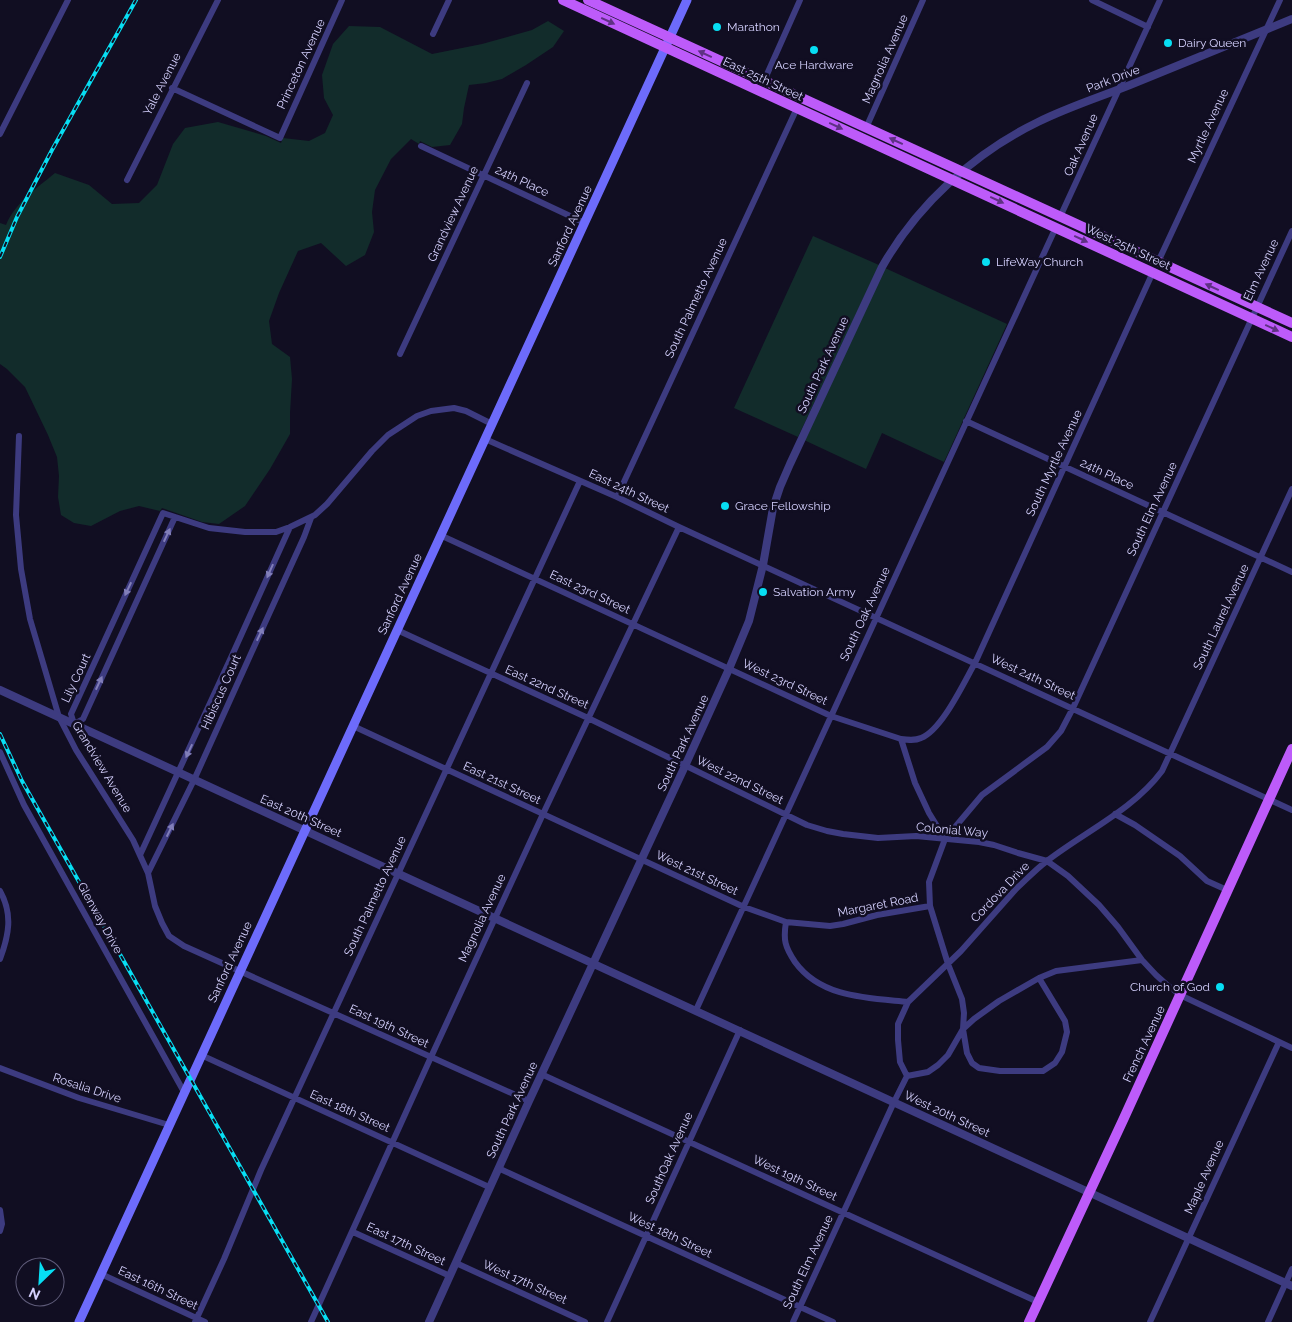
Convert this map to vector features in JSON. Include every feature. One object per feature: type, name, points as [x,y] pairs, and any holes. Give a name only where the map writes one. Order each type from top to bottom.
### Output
[{"type":"main road","name":"East 25th Street","points":[[563,0],[764,81],[962,172]]},
{"type":"main road","name":"East 25th Street","points":[[588,0],[777,99],[953,179]]},
{"type":"main road","name":"Sanford Avenue","points":[[79,1322],[687,0]]},
{"type":"main road","points":[[777,99],[786,97],[807,107],[818,105]]},
{"type":"main road","name":"West 25th Street","points":[[962,172],[1292,323]]},
{"type":"main road","name":"West 25th Street","points":[[953,179],[1292,337]]},
{"type":"main road","points":[[1106,250],[1120,250],[1147,263],[1158,262]]},
{"type":"main road","name":"French Avenue","points":[[1029,1322],[1292,749]]},
{"type":"street","points":[[0,134],[68,0]]},
{"type":"street","name":"Yale Avenue","points":[[127,180],[218,0]]},
{"type":"street","name":"Princeton Avenue","points":[[172,88],[280,138],[342,0]]},
{"type":"street","points":[[433,34],[449,0]]},
{"type":"street","points":[[764,81],[800,0]]},
{"type":"street","name":"Magnolia Avenue","points":[[866,128],[923,0]]},
{"type":"street","points":[[1092,0],[1148,26]]},
{"type":"street","name":"Oak Avenue","points":[[1060,217],[1160,0]]},
{"type":"street","name":"Myrtle Avenue","points":[[1158,262],[1280,0]]},
{"type":"street","name":"Park Drive","points":[[953,179],[984,155],[1037,122],[1292,19]]},
{"type":"street","name":"Grandview Avenue","points":[[400,354],[527,83]]},
{"type":"street","name":"South Palmetto Avenue","points":[[617,497],[797,108]]},
{"type":"street","name":"24th Place","points":[[421,146],[585,223]]},
{"type":"street","name":"South Park Avenue","points":[[430,1322],[489,1187],[686,766],[729,669],[749,621],[764,566],[773,508],[790,464],[882,267],[902,235],[953,179]]},
{"type":"street","name":"South Oak Avenue","points":[[696,1010],[1056,227]]},
{"type":"street","name":"Elm Avenue","points":[[1251,318],[1292,231]]},
{"type":"street","name":"South Myrtle Avenue","points":[[901,740],[921,738],[942,719],[955,700],[975,662],[1154,272]]},
{"type":"street","name":"South Elm Avenue","points":[[945,839],[982,795],[1047,747],[1061,731],[1251,318]]},
{"type":"street","points":[[175,517],[209,528],[245,532],[276,532],[311,518],[328,504],[372,451],[388,435],[417,416],[430,411],[454,408],[466,411],[492,424]]},
{"type":"street","name":"24th Place","points":[[966,421],[1292,572]]},
{"type":"street","name":"Grandview Avenue","points":[[19,436],[16,514],[20,569],[30,619],[59,717],[76,750],[133,840],[148,873],[155,906],[170,936],[181,944],[240,971]]},
{"type":"street","name":"East 24th Street","points":[[486,439],[617,497],[764,566]]},
{"type":"street","name":"South Palmetto Avenue","points":[[196,1320],[261,1170],[580,481]]},
{"type":"street","name":"South Laurel Avenue","points":[[1171,753],[1292,489]]},
{"type":"street","name":"Lily Court","points":[[163,513],[175,517],[83,719],[74,724],[71,714],[163,513]]},
{"type":"street","name":"Hibiscus Court","points":[[148,873],[194,780],[311,518]]},
{"type":"street","name":"Hibiscus Court","points":[[140,856],[290,527]]},
{"type":"street","name":"Magnolia Avenue","points":[[311,1322],[543,814],[679,527]]},
{"type":"street","name":"East 23rd Street","points":[[440,536],[729,669]]},
{"type":"street","name":"West 24th Street","points":[[764,566],[1292,810]]},
{"type":"street","name":"East 22nd Street","points":[[397,630],[588,718],[686,766]]},
{"type":"street","name":"West 23rd Street","points":[[729,669],[831,716],[901,740]]},
{"type":"street","name":"East 20th Street","points":[[0,690],[593,963]]},
{"type":"street","name":"East 21st Street","points":[[353,726],[641,860]]},
{"type":"street","points":[[901,740],[915,783],[929,813],[945,839],[930,882],[930,906],[948,964],[962,999],[963,1029],[967,1053],[972,1063],[979,1068],[1000,1071],[1043,1071],[1055,1063],[1062,1052],[1067,1032],[1065,1021],[1040,978]]},
{"type":"street","name":"Glenway Drive","points":[[0,752],[24,805],[184,1092]]},
{"type":"street","name":"Cordova Drive","points":[[907,1076],[900,1062],[898,1024],[908,1002],[948,964],[1016,889],[1047,861],[1115,814],[1156,779],[1171,753]]},
{"type":"street","name":"West 22nd Street","points":[[686,766],[786,814]]},
{"type":"street","name":"Colonial Way","points":[[786,814],[807,825],[827,831],[878,838],[916,836],[979,842],[1047,861],[1068,876],[1099,905],[1142,960],[1180,995]]},
{"type":"street","points":[[1115,814],[1135,824],[1180,856],[1208,881],[1227,890]]},
{"type":"street","name":"West 21st Street","points":[[641,860],[744,908]]},
{"type":"street","points":[[0,891],[9,917],[7,938],[0,958]]},
{"type":"street","name":"Margaret Road","points":[[744,908],[786,922],[830,926],[877,915],[930,906]]},
{"type":"street","points":[[786,922],[785,944],[796,964],[816,982],[832,990],[849,995],[908,1002]]},
{"type":"street","points":[[907,1076],[928,1072],[938,1065],[948,1055],[963,1029],[974,1019],[999,1001],[1040,978],[1064,969],[1142,960]]},
{"type":"street","name":"West 20th Street","points":[[593,963],[1289,1284]]},
{"type":"street","name":"East 19th Street","points":[[240,971],[529,1101]]},
{"type":"street","points":[[1180,995],[1292,1048]]},
{"type":"street","name":"SouthOak Avenue","points":[[607,1322],[740,1030]]},
{"type":"street","name":"Maple Avenue","points":[[1150,1322],[1279,1042]]},
{"type":"street","name":"East 18th Street","points":[[201,1055],[489,1187]]},
{"type":"street","name":"Rosalia Drive","points":[[0,1068],[78,1098],[169,1125]]},
{"type":"street","name":"West 19th Street","points":[[541,1074],[1038,1302]]},
{"type":"street","name":"South Elm Avenue","points":[[792,1322],[907,1076]]},
{"type":"street","name":"West 18th Street","points":[[498,1168],[833,1322]]},
{"type":"street","points":[[0,1210],[2,1224],[0,1231]]},
{"type":"street","name":"East 17th Street","points":[[353,1232],[450,1276]]},
{"type":"street","name":"West 17th Street","points":[[456,1263],[585,1322]]},
{"type":"street","points":[[1268,1322],[1289,1284],[1292,1269]]},
{"type":"street","name":"East 16th Street","points":[[101,1274],[196,1320],[205,1322]]},
{"type":"green space","points":[[548,21],[564,31],[553,47],[502,79],[469,85],[462,124],[450,145],[432,147],[420,141],[419,144],[411,139],[391,159],[375,190],[372,212],[374,232],[365,255],[346,266],[321,243],[298,251],[269,321],[272,344],[290,357],[292,379],[290,434],[270,469],[245,506],[219,524],[202,522],[162,508],[160,511],[139,506],[120,511],[91,526],[74,523],[61,515],[58,497],[59,476],[57,457],[25,387],[0,364],[0,223],[6,225],[21,203],[55,173],[89,185],[112,204],[139,203],[157,185],[173,144],[185,128],[218,122],[266,136],[281,143],[283,138],[309,141],[325,133],[333,115],[324,98],[322,75],[333,44],[349,26],[380,27],[432,54],[482,44],[532,30]]},
{"type":"green space","points":[[813,236],[879,265],[798,437],[734,408]]},
{"type":"green space","points":[[885,268],[1007,324],[944,462],[882,433],[866,469],[804,440]]},
{"type":"railway","points":[[0,257],[17,217],[52,150],[136,0]]},
{"type":"railway","points":[[0,734],[22,781],[328,1322]]},
{"type":"place","name":"Marathon","points":[[717,27]]},
{"type":"place","name":"Dairy Queen","points":[[1168,43]]},
{"type":"place","name":"Ace Hardware","points":[[814,50]]},
{"type":"place","name":"LifeWay Church","points":[[986,262]]},
{"type":"place","name":"Grace Fellowship","points":[[725,506]]},
{"type":"place","name":"Salvation Army","points":[[763,592]]},
{"type":"place","name":"Church of God","points":[[1220,987]]}]
